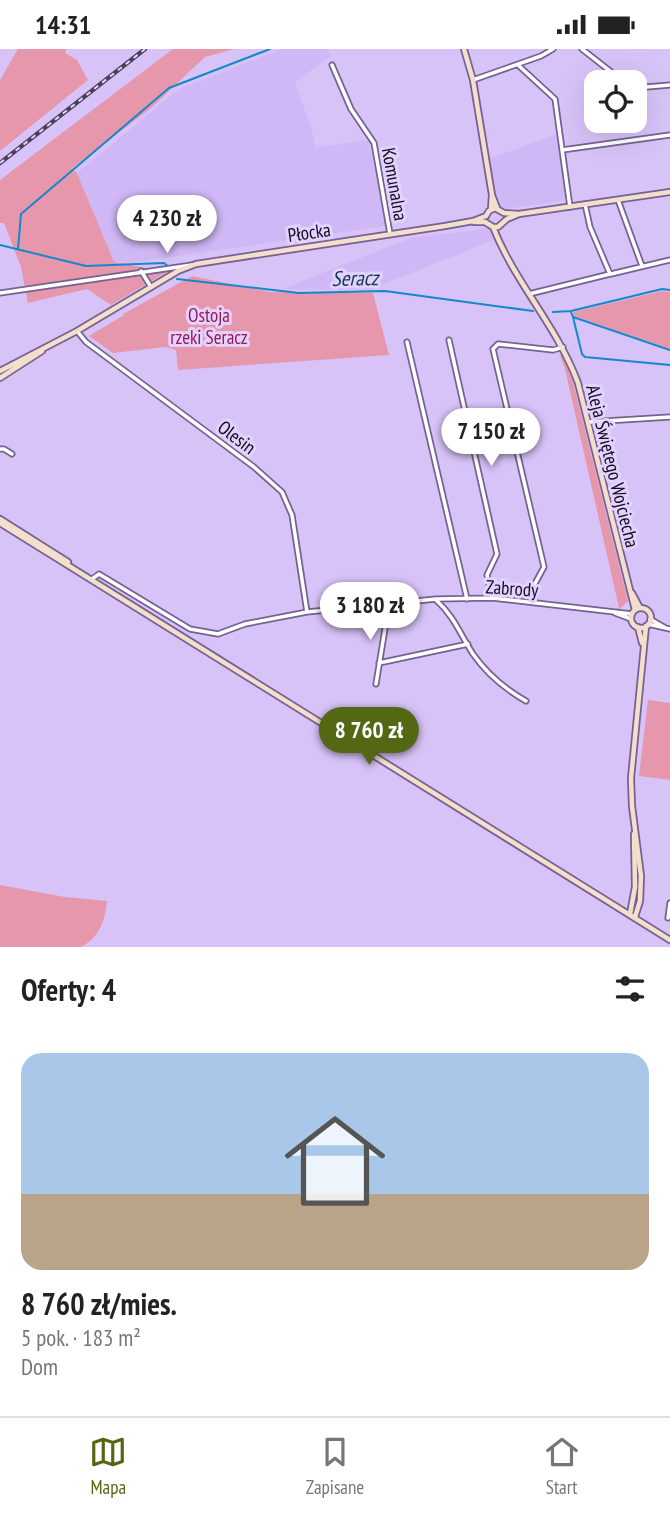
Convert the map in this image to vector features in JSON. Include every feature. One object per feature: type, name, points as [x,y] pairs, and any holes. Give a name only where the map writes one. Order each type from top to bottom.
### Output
[{"type":"street","points":[[464,49],[473,81],[494,209]]},
{"type":"street","points":[[582,49],[609,70]]},
{"type":"street","points":[[473,81],[552,51]]},
{"type":"street","name":"Komunalna","points":[[332,65],[351,109],[374,143],[390,235]]},
{"type":"street","points":[[518,65],[555,99],[570,207]]},
{"type":"street","points":[[647,87],[670,85]]},
{"type":"street","points":[[562,151],[670,135]]},
{"type":"street","points":[[494,209],[519,214],[670,192]]},
{"type":"street","points":[[618,199],[642,266]]},
{"type":"street","points":[[585,204],[590,227],[610,274]]},
{"type":"street","points":[[494,209],[486,216],[487,223],[493,227],[500,226],[519,214]]},
{"type":"street","points":[[504,213],[505,221]]},
{"type":"street","name":"Płocka","points":[[1,375],[178,271],[196,264],[390,235],[473,221],[486,216]]},
{"type":"street","name":"Płocka","points":[[473,221],[487,223]]},
{"type":"street","name":"Aleja Świętego Wojciecha","points":[[500,226],[500,243]]},
{"type":"street","name":"Aleja Świętego Wojciecha","points":[[493,227],[510,264],[563,347],[578,383],[635,613]]},
{"type":"street","points":[[529,294],[670,260]]},
{"type":"street","points":[[0,293],[196,264]]},
{"type":"street","points":[[141,271],[151,287]]},
{"type":"street","name":"Olesin","points":[[77,331],[86,342],[254,467],[282,492],[292,515],[307,612]]},
{"type":"street","points":[[449,341],[497,554],[487,575],[492,599]]},
{"type":"street","points":[[407,342],[467,599]]},
{"type":"street","points":[[535,603],[532,589],[544,568],[493,349],[498,344],[553,350],[563,347]]},
{"type":"street","points":[[589,422],[670,417]]},
{"type":"street","points":[[0,449],[12,454]]},
{"type":"street","points":[[0,521],[670,940]]},
{"type":"street","name":"Zabrody","points":[[93,579],[99,574],[190,629],[218,634],[244,624],[307,612],[436,599],[492,599],[635,613]]},
{"type":"street","points":[[436,599],[450,612],[468,644],[495,680],[526,701]]},
{"type":"street","points":[[376,684],[389,604]]},
{"type":"street","points":[[635,917],[640,901],[641,877],[631,778],[648,611],[635,613],[643,644]]},
{"type":"street","points":[[638,627],[648,623],[668,629]]},
{"type":"street","points":[[379,663],[468,644]]},
{"type":"street","points":[[630,914],[635,887],[635,830]]},
{"type":"street","points":[[668,918],[670,903]]},
{"type":"shaded area","points":[[282,49],[328,49],[331,56],[295,82],[317,153],[317,147],[369,140],[385,226],[130,263],[114,262],[77,173],[179,89]]},
{"type":"shaded area","points":[[557,134],[565,198],[562,201],[497,210],[489,159]]},
{"type":"shaded area","points":[[491,228],[496,239],[369,290],[282,289],[411,238]]},
{"type":"green space","points":[[18,49],[66,49],[65,53],[77,60],[88,80],[0,151],[0,80]]},
{"type":"green space","points":[[173,49],[234,49],[205,57],[151,108],[72,168],[77,173],[114,262],[167,272],[111,305],[87,289],[28,303],[21,267],[4,223],[0,223],[0,180]]},
{"type":"green space","name":"Ostoja rzeki Seracz","points":[[192,276],[270,292],[373,293],[389,355],[178,370],[176,350],[166,347],[113,353],[89,336]]},
{"type":"green space","points":[[662,291],[670,292],[670,349],[574,316],[573,312]]},
{"type":"green space","points":[[559,353],[573,382],[628,601],[620,609],[616,609],[619,608],[565,369]]},
{"type":"green space","points":[[648,700],[670,703],[670,780],[639,776]]},
{"type":"green space","points":[[0,885],[65,897],[107,901],[105,915],[97,933],[81,947],[0,947]]},
{"type":"waterway","points":[[18,249],[21,214],[169,88],[270,49]]},
{"type":"waterway","name":"Seracz","points":[[0,245],[86,266],[164,263],[169,267]]},
{"type":"waterway","name":"Seracz","points":[[177,279],[299,293],[385,291],[533,311]]},
{"type":"waterway","name":"Seracz","points":[[553,312],[571,311],[662,289],[670,290]]},
{"type":"waterway","points":[[571,312],[573,317],[670,350]]},
{"type":"waterway","points":[[573,317],[585,357],[670,365]]},
{"type":"railway","points":[[0,163],[145,49]]}]
